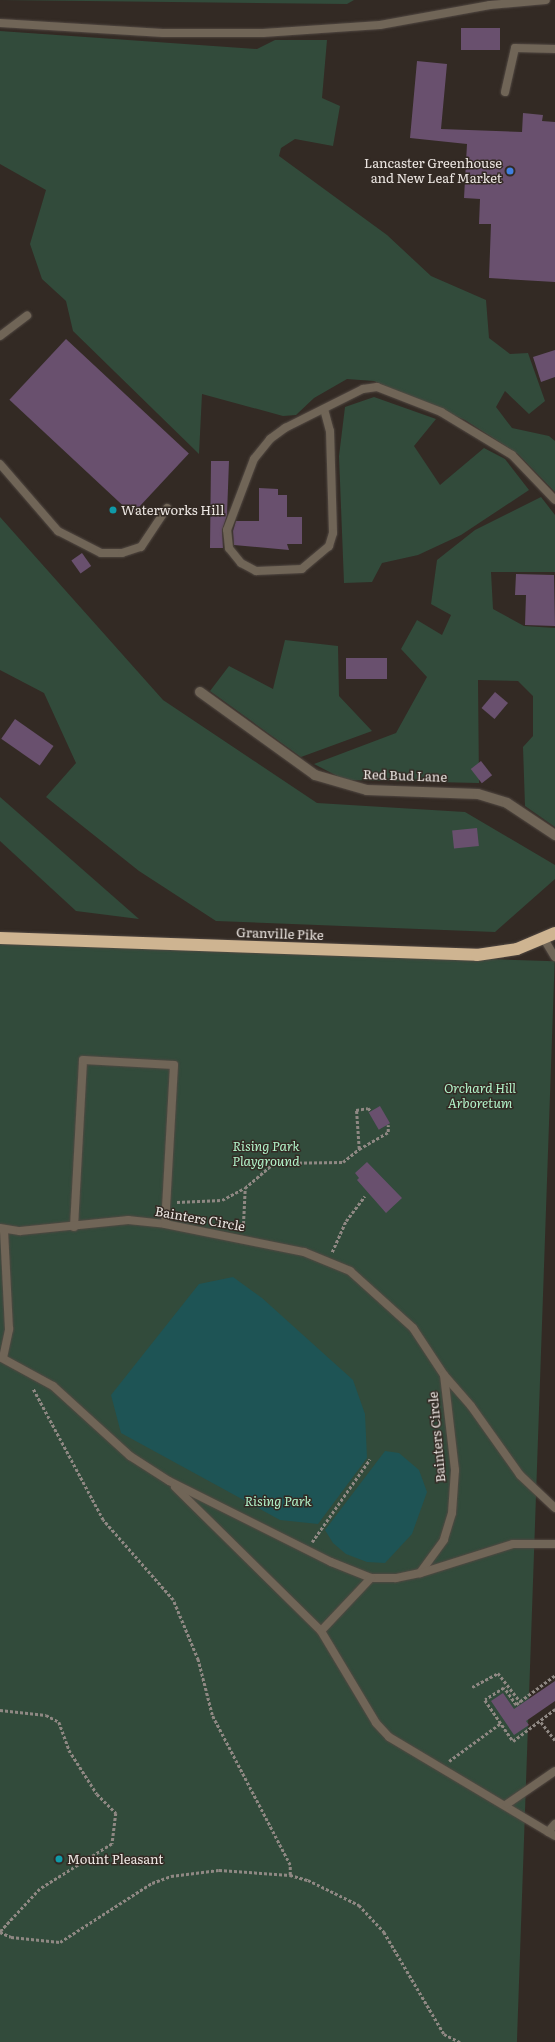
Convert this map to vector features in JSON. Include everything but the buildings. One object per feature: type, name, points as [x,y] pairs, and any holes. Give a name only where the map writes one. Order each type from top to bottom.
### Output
[{"type":"highway","name":"Granville Pike","points":[[0,938],[477,955],[517,949],[551,936]]},
{"type":"street","name":"Red Bud Lane","points":[[200,692],[315,775],[367,790],[478,794],[507,804],[555,835]]},
{"type":"lane","points":[[0,23],[163,33],[271,33],[380,25],[490,5],[546,0]]},
{"type":"lane","points":[[504,92],[515,48],[555,49]]},
{"type":"lane","points":[[0,336],[27,316]]},
{"type":"lane","points":[[324,409],[330,431],[333,533],[329,546],[302,569],[256,571],[241,563],[229,548],[227,530],[248,472],[270,439],[324,409],[363,389],[377,387],[441,412],[512,455],[555,500]]},
{"type":"lane","points":[[0,464],[3,473],[58,530],[101,553],[122,553],[141,547],[167,508]]},
{"type":"lane","points":[[551,936],[555,957]]},
{"type":"lane","points":[[74,1227],[83,1060],[174,1065],[168,1202],[165,1224]]},
{"type":"lane","name":"Bainters Circle","points":[[2,1229],[74,1227],[128,1220],[165,1224],[304,1252],[350,1271],[413,1328],[444,1375],[455,1470],[452,1513],[444,1540],[420,1574]]},
{"type":"lane","points":[[2,1229],[9,1329],[1,1357],[53,1386],[130,1456],[169,1482],[307,1551],[371,1578],[420,1574],[513,1544],[555,1544]]},
{"type":"lane","points":[[444,1375],[471,1406],[520,1475],[555,1508]]},
{"type":"lane","points":[[169,1482],[321,1632],[376,1723],[390,1737],[441,1768],[507,1804],[551,1834],[555,1824]]},
{"type":"lane","points":[[321,1632],[371,1578]]},
{"type":"lane","points":[[507,1804],[555,1771]]},
{"type":"path","points":[[359,1149],[354,1114],[360,1108],[371,1111]]},
{"type":"path","points":[[168,1202],[222,1200],[245,1188],[274,1163],[342,1162],[359,1149],[388,1132],[388,1125]]},
{"type":"path","points":[[242,1233],[245,1188]]},
{"type":"path","points":[[328,1261],[346,1221],[365,1196]]},
{"type":"path","points":[[27,1371],[50,1422],[103,1520],[173,1600],[198,1660],[212,1715],[290,1865],[290,1875]]},
{"type":"path","points":[[307,1551],[370,1459]]},
{"type":"path","points":[[472,1687],[498,1673],[521,1702]]},
{"type":"path","points":[[541,1721],[513,1741],[485,1700],[504,1688],[516,1705],[555,1676]]},
{"type":"path","points":[[555,1709],[538,1718],[555,1740]]},
{"type":"path","points":[[0,1710],[46,1715],[59,1722],[69,1750],[97,1794],[116,1813],[112,1844],[40,1888],[4,1923],[0,1932],[17,1938],[60,1942],[152,1883],[171,1876],[219,1870],[290,1875],[308,1880],[359,1905],[384,1932],[444,2034],[460,2042]]},
{"type":"path","points":[[441,1768],[501,1723]]},
{"type":"green space","points":[[0,0],[354,0],[347,4]]},
{"type":"green space","points":[[0,31],[257,49],[275,40],[327,40],[322,98],[340,106],[333,146],[295,139],[281,148],[279,156],[387,235],[431,276],[486,300],[489,338],[510,354],[528,353],[545,401],[529,414],[505,391],[496,407],[512,428],[549,436],[555,441],[555,492],[518,454],[465,420],[374,381],[347,379],[314,398],[296,415],[283,416],[202,394],[199,454],[73,331],[66,301],[42,279],[30,244],[46,190],[0,164]]},
{"type":"green space","points":[[374,397],[436,419],[414,446],[440,485],[484,448],[505,459],[529,490],[461,535],[418,555],[382,563],[372,582],[344,583],[339,456],[345,407]]},
{"type":"green space","points":[[541,497],[555,515],[555,572],[491,572],[493,609],[524,626],[555,628],[555,827],[525,806],[523,747],[533,736],[533,696],[518,681],[478,680],[479,783],[345,780],[314,764],[396,733],[427,677],[401,649],[417,620],[442,635],[451,615],[431,604],[437,560],[475,530]]},
{"type":"green space","points":[[0,517],[163,700],[317,803],[465,812],[555,865],[555,879],[495,932],[216,921],[139,871],[46,797],[76,763],[44,693],[0,670]]},
{"type":"green space","points":[[285,640],[338,646],[339,696],[372,731],[301,757],[210,691],[229,666],[273,689]]},
{"type":"green space","points":[[0,797],[139,919],[76,911],[0,841]]},
{"type":"green space","name":"Rising Park","points":[[0,942],[555,961],[517,2042],[0,2042]]},
{"type":"water","points":[[233,1277],[262,1298],[353,1380],[365,1414],[367,1458],[318,1524],[280,1520],[121,1433],[111,1395],[199,1284]]},
{"type":"water","points":[[385,1451],[399,1453],[419,1470],[427,1492],[412,1534],[385,1563],[367,1562],[346,1554],[333,1543],[325,1530]]},
{"type":"place","name":"Lancaster Greenhouse and New Leaf Market","points":[[510,171]]},
{"type":"place","name":"Waterworks Hill","points":[[113,510]]},
{"type":"place","name":"Mount Pleasant","points":[[59,1859]]},
{"type":"park label","name":"Orchard Hill Arboretum","points":[[480,1096]]},
{"type":"park label","name":"Rising Park Playground","points":[[266,1154]]}]
